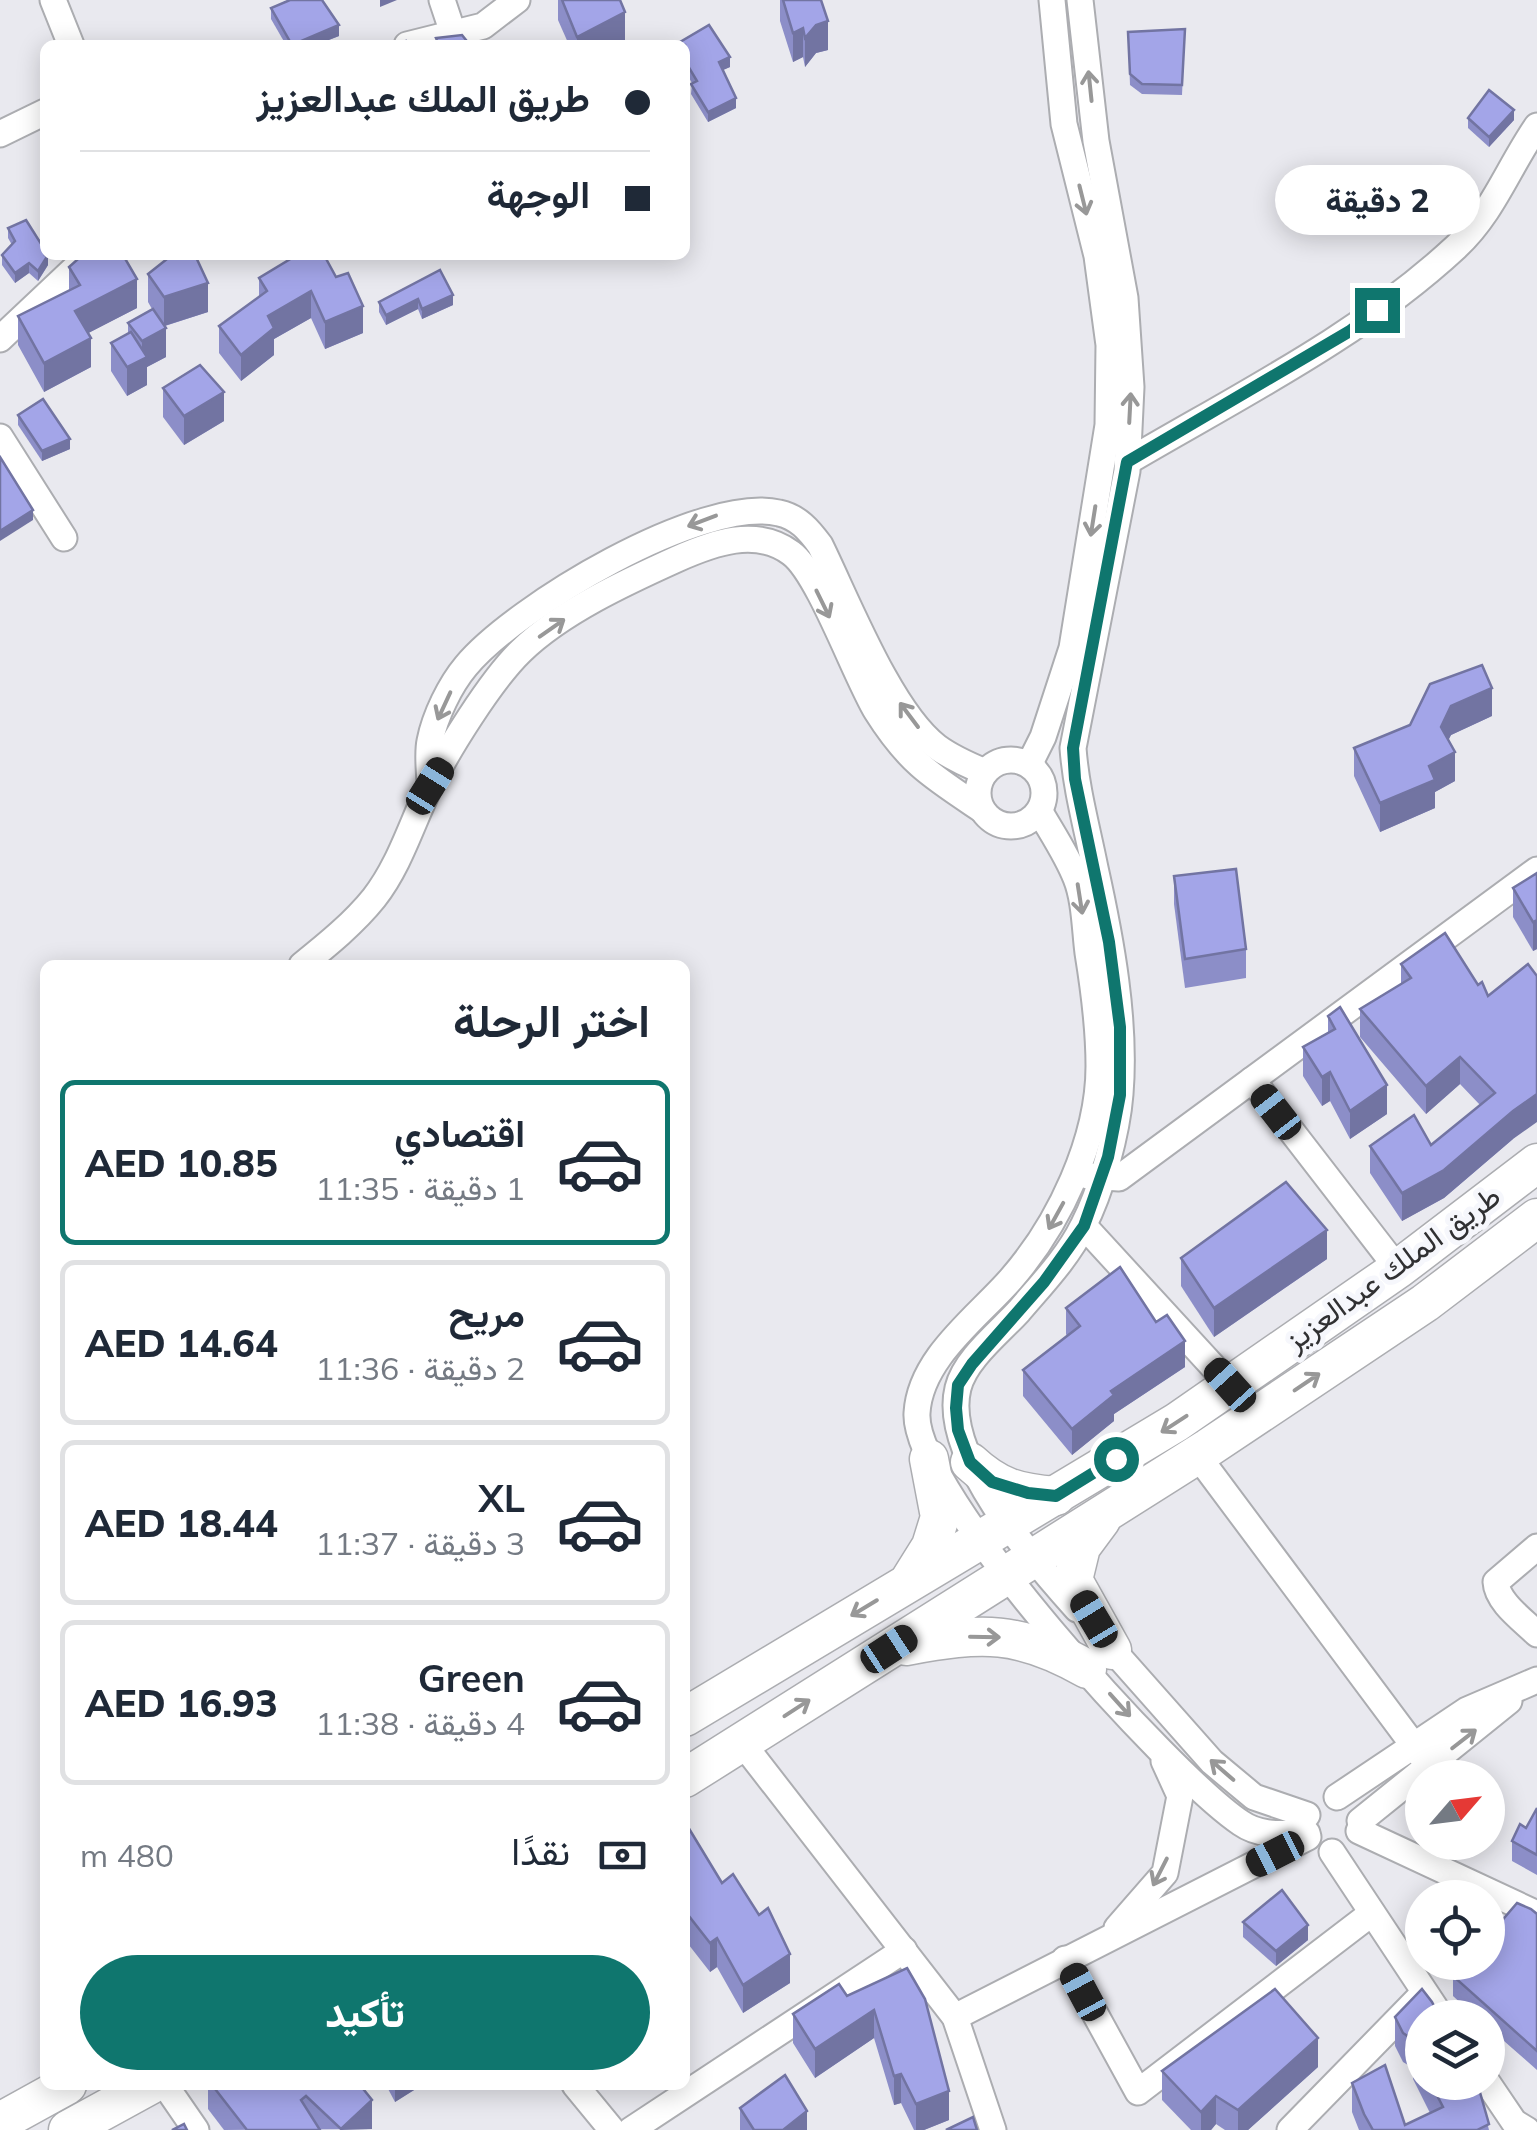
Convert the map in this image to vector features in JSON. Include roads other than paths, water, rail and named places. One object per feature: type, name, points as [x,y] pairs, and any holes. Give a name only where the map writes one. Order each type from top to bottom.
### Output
[{"type":"main road","name":"طريق الملك عبدالعزيز","points":[[690,1713],[1176,1422],[1398,1269],[1537,1163]]},
{"type":"main road","name":"طريق الملك عبدالعزيز","points":[[690,1775],[1197,1455],[1425,1303],[1537,1218]]},
{"type":"main road","points":[[910,1580],[931,1546],[940,1516],[928,1459]]},
{"type":"main road","points":[[970,1462],[992,1482],[1028,1493],[1056,1496]]},
{"type":"main road","points":[[1100,1659],[1073,1580],[1082,1547],[1110,1509]]},
{"type":"main road","points":[[889,1649],[954,1637],[1010,1638],[1100,1659]]},
{"type":"main road","points":[[0,2122],[58,2090]]},
{"type":"main road","points":[[68,2130],[141,2090]]},
{"type":"street","points":[[53,0],[68,40]]},
{"type":"street","points":[[442,0],[453,33]]},
{"type":"street","points":[[426,40],[482,26],[516,0]]},
{"type":"street","points":[[1029,764],[1043,737],[1072,648],[1108,425],[1107,327],[1097,256],[1064,124],[1052,0]]},
{"type":"street","points":[[992,1531],[958,1430],[958,1385],[1044,1282],[1084,1226],[1101,1177],[1120,1095],[1120,1044],[1109,942],[1075,779],[1073,748],[1127,462],[1131,387],[1125,298],[1096,141],[1080,0]]},
{"type":"street","points":[[0,134],[40,114]]},
{"type":"street","points":[[1127,462],[1350,331],[1458,246],[1501,192],[1537,126]]},
{"type":"street","points":[[0,339],[84,260]]},
{"type":"street","points":[[0,437],[64,538]]},
{"type":"street","points":[[430,786],[430,742],[442,705],[466,666],[559,590],[688,527],[717,515],[746,511],[780,513],[804,524],[820,545],[896,697],[913,723],[936,746],[960,762],[986,772]]},
{"type":"street","points":[[308,960],[374,898],[404,846],[430,786],[493,684],[522,650],[628,581],[722,542],[749,538],[774,543],[796,556],[812,580],[875,709],[898,744],[924,771],[998,824],[1021,826],[1042,801]]},
{"type":"street","points":[[982,809],[978,786],[998,762],[1029,764],[1042,781],[1042,801],[1077,880],[1096,1005],[1100,1069],[1091,1122],[1074,1174],[1049,1228],[1014,1276],[938,1357],[924,1386],[917,1412],[928,1459],[1100,1659],[1254,1797],[1308,1829],[1314,1845],[1332,1852],[1430,2000]]},
{"type":"street","points":[[1042,801],[1096,873]]},
{"type":"street","points":[[1074,1174],[1119,1178],[1537,870]]},
{"type":"street","points":[[1252,1080],[1398,1269]]},
{"type":"street","points":[[1084,1226],[1230,1385]]},
{"type":"street","points":[[1197,1455],[1422,1756]]},
{"type":"street","points":[[1537,1547],[1496,1582],[1502,1599],[1537,1634]]},
{"type":"street","points":[[1100,1659],[1158,1748],[1180,1796],[1164,1873],[1107,1940]]},
{"type":"street","points":[[954,2018],[1107,1940],[1308,1829],[1320,1800],[1337,1797],[1422,1756],[1533,1682]]},
{"type":"street","points":[[743,1744],[954,2018],[993,2130]]},
{"type":"street","points":[[1158,1748],[1243,1825],[1263,1833],[1308,1829]]},
{"type":"street","points":[[1332,1852],[1350,1846],[1359,1826],[1422,1756]]},
{"type":"street","points":[[1337,1797],[1352,1805],[1359,1826],[1537,1914]]},
{"type":"street","points":[[1065,1959],[1138,2092],[1372,1913]]},
{"type":"street","points":[[631,2130],[904,1950]]},
{"type":"street","points":[[1290,2130],[1425,1992]]},
{"type":"street","points":[[169,2090],[196,2130]]},
{"type":"street","points":[[579,2090],[612,2130]]},
{"type":"street","points":[[1500,2100],[1519,2127]]}]
